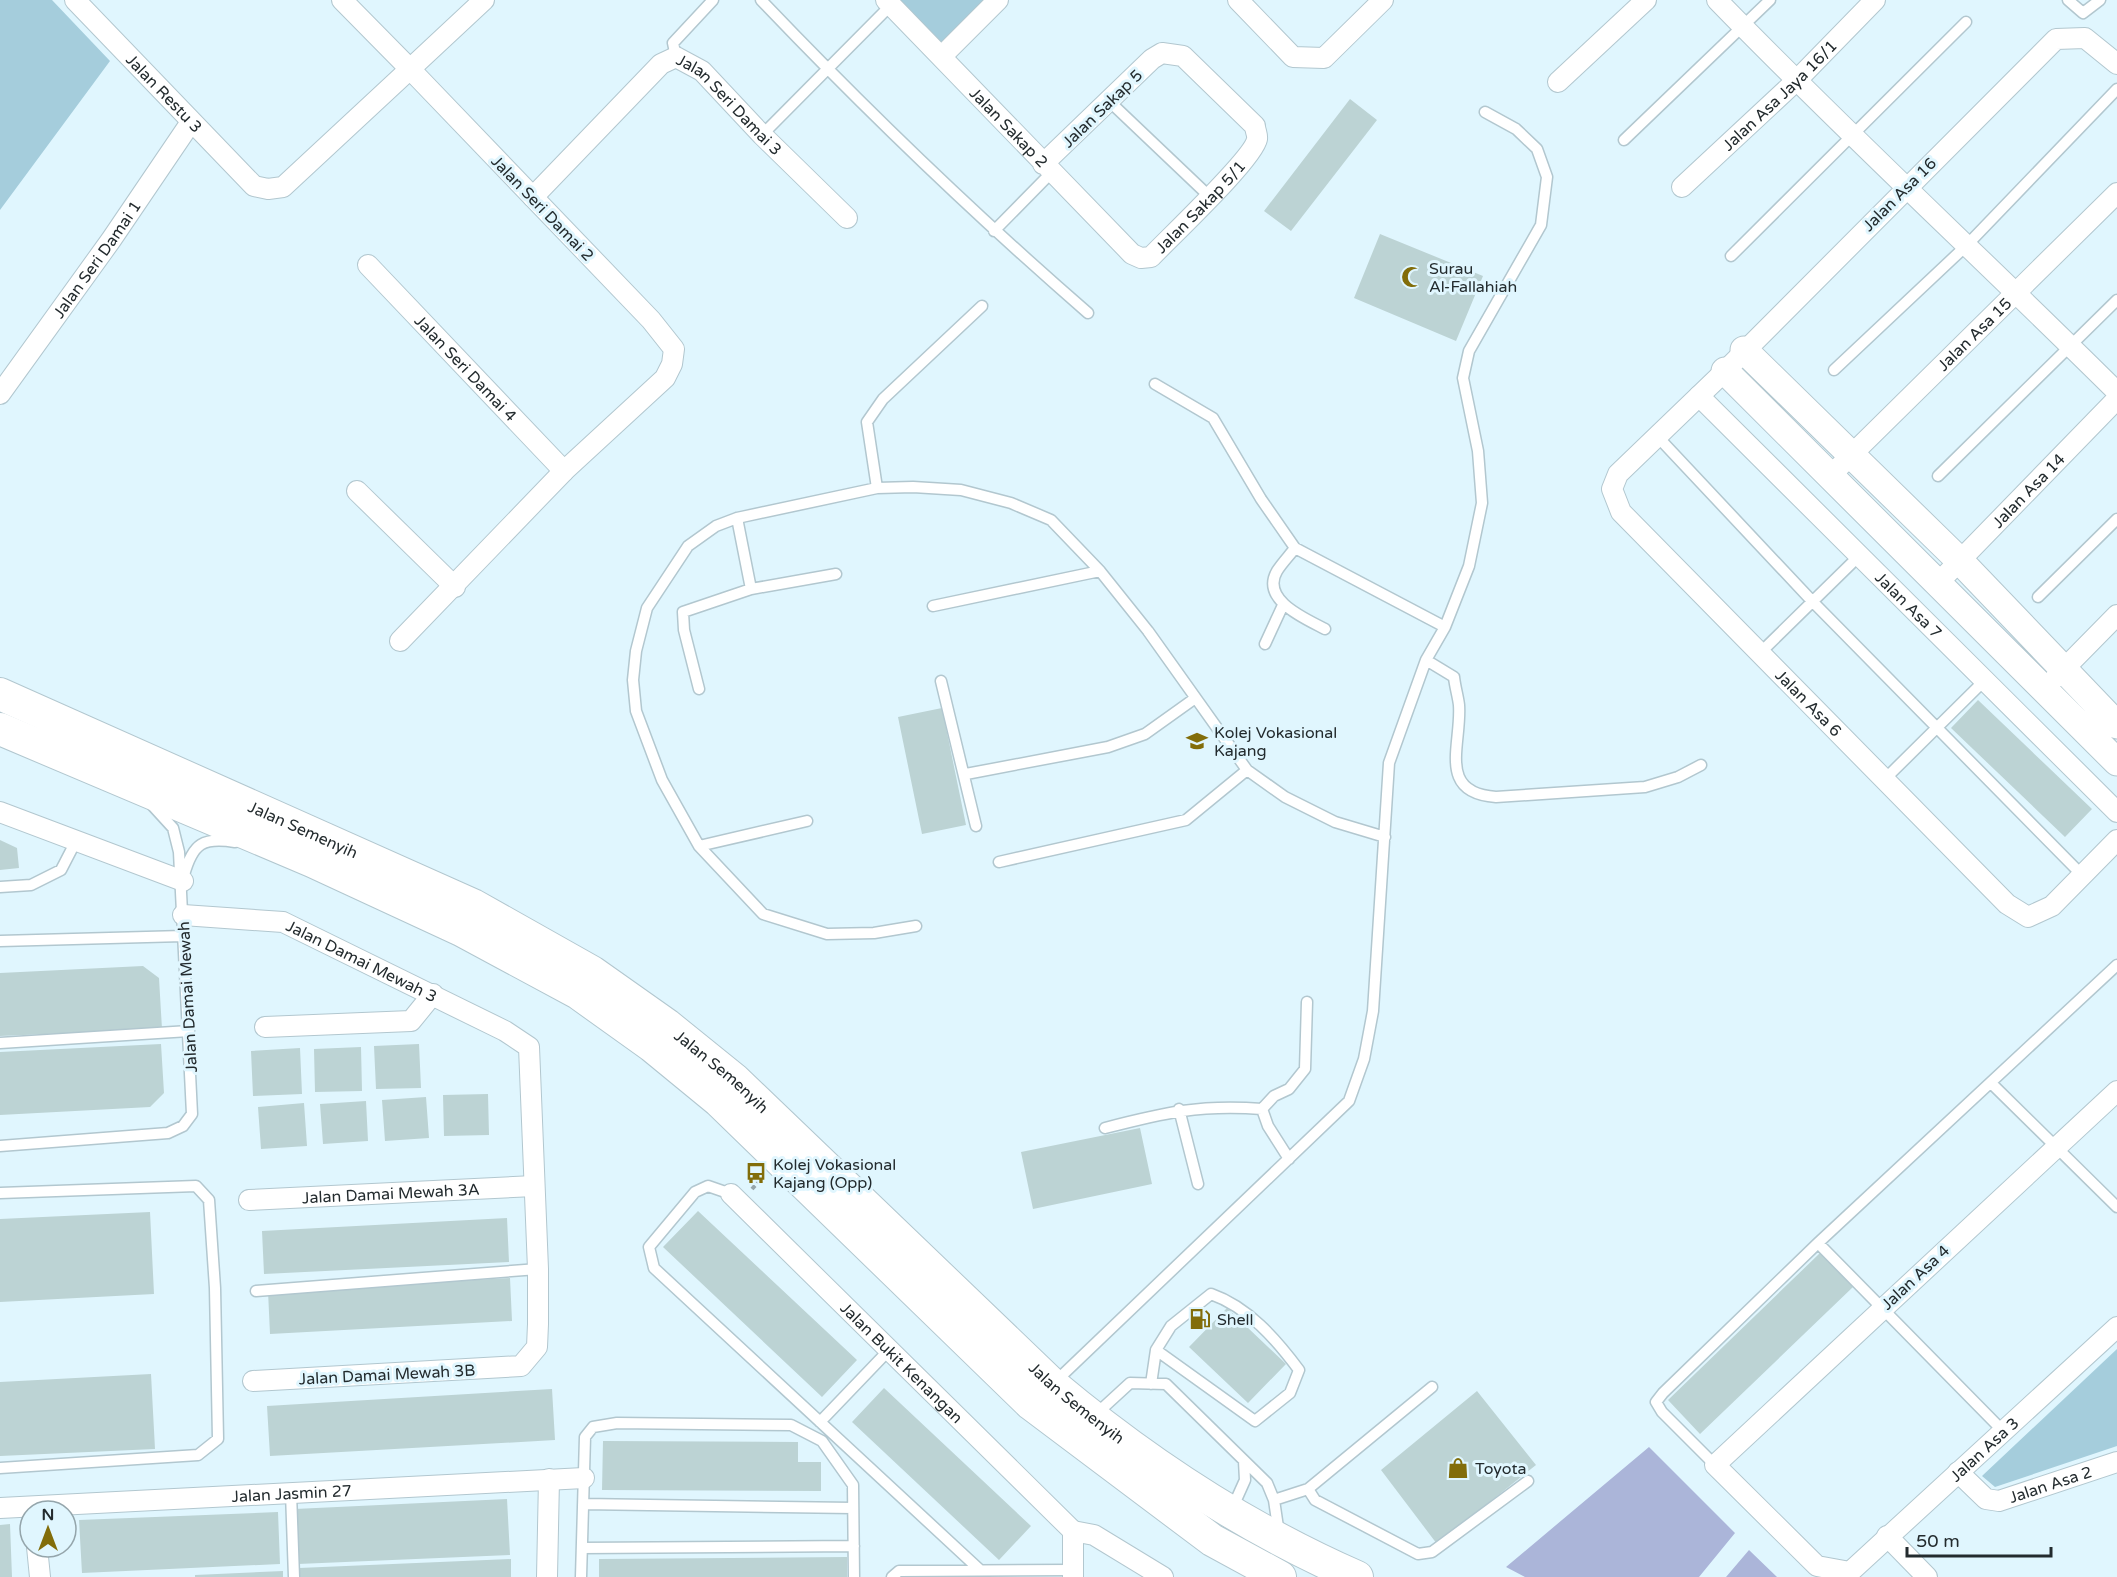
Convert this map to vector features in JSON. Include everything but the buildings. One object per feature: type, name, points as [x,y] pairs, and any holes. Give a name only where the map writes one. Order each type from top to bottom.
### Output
[{"type":"main road","name":"Jalan Semenyih","points":[[0,694],[473,905],[592,972],[667,1025],[735,1080],[1042,1394],[1092,1418],[1156,1465],[1230,1513],[1357,1577]]},
{"type":"main road","name":"Jalan Semenyih","points":[[0,729],[312,861],[480,940],[578,993],[652,1046],[719,1101],[1042,1394],[1212,1540],[1280,1577]]},
{"type":"street","name":"Jalan Restu 3","points":[[75,0],[254,186],[268,189],[283,187],[410,69]]},
{"type":"street","name":"Jalan Seri Damai 2","points":[[342,0],[533,197],[674,349],[672,364],[665,378],[564,471]]},
{"type":"street","points":[[410,69],[484,0]]},
{"type":"street","points":[[942,56],[998,0]]},
{"type":"street","points":[[1238,0],[1293,57],[1324,58],[1383,0]]},
{"type":"street","points":[[1558,82],[1646,0]]},
{"type":"street","points":[[1717,0],[1905,189],[1967,245],[2117,392]]},
{"type":"street","name":"Jalan Asa Jaya 16/1","points":[[1682,188],[1797,80],[1875,0]]},
{"type":"street","name":"Jalan Sakap 2","points":[[888,3],[1132,254]]},
{"type":"street","name":"Jalan Asa 16","points":[[1618,474],[1725,371],[2056,39],[2085,38],[2117,64]]},
{"type":"street","name":"Jalan Sakap 5","points":[[1047,169],[1109,101],[1162,53],[1183,56],[1255,126],[1257,139]]},
{"type":"street","name":"Jalan Seri Damai 3","points":[[533,197],[661,63],[676,57],[702,71],[762,135],[847,219]]},
{"type":"street","name":"Jalan Seri Damai 1","points":[[0,394],[111,240],[190,122]]},
{"type":"street","name":"Jalan Sakap 5/1","points":[[1132,254],[1141,258],[1151,256],[1210,197],[1252,150],[1257,139]]},
{"type":"street","name":"Jalan Asa 15","points":[[1831,475],[2015,291],[2117,193]]},
{"type":"street","name":"Jalan Seri Damai 4","points":[[368,266],[564,471]]},
{"type":"street","points":[[1744,350],[1960,561],[2117,725]]},
{"type":"street","points":[[1725,371],[2117,762]]},
{"type":"street","name":"Jalan Asa 7","points":[[1699,396],[2117,812]]},
{"type":"street","name":"Jalan Asa 14","points":[[1939,582],[2117,399]]},
{"type":"street","points":[[400,641],[455,587],[564,471]]},
{"type":"street","name":"Jalan Asa 6","points":[[1618,474],[1612,489],[1620,512],[2007,904],[2028,917],[2052,906],[2082,874]]},
{"type":"street","points":[[357,491],[455,587]]},
{"type":"street","points":[[2044,688],[2117,615]]},
{"type":"street","points":[[0,812],[183,881]]},
{"type":"street","points":[[2082,874],[2117,840]]},
{"type":"street","name":"Jalan Damai Mewah 3","points":[[183,915],[283,921],[505,1031],[528,1047],[534,1186]]},
{"type":"street","points":[[265,1027],[411,1021],[433,994]]},
{"type":"street","name":"Jalan Asa 4","points":[[1715,1465],[2117,1092]]},
{"type":"street","points":[[534,1186],[538,1269]]},
{"type":"street","name":"Jalan Damai Mewah 3A","points":[[249,1200],[534,1186]]},
{"type":"street","name":"Jalan Bukit Kenangan","points":[[731,1194],[1073,1531]]},
{"type":"street","name":"Jalan Damai Mewah 3B","points":[[253,1381],[521,1366],[537,1347],[538,1269]]},
{"type":"street","name":"Jalan Asa 3","points":[[1715,1465],[1817,1566],[1850,1572],[2117,1327]]},
{"type":"street","name":"Jalan Asa 2","points":[[1958,1472],[1986,1499],[1999,1501],[2117,1462]]},
{"type":"street","name":"Jalan Jasmin 27","points":[[78,1506],[584,1478]]},
{"type":"street","points":[[547,1577],[549,1479]]},
{"type":"street","name":"Jalan Jasmin 27","points":[[0,1508],[18,1509]]},
{"type":"street","points":[[1073,1573],[1073,1531],[1094,1535],[1163,1577]]},
{"type":"street","points":[[1887,1536],[1927,1577]]},
{"type":"street","points":[[39,1559],[40,1577]]},
{"type":"lane","points":[[676,57],[673,43],[713,0]]},
{"type":"lane","points":[[761,0],[827,69],[994,231],[1088,313]]},
{"type":"lane","points":[[1624,140],[1770,0]]},
{"type":"lane","points":[[2068,0],[2083,13],[2100,0]]},
{"type":"lane","points":[[762,135],[888,3]]},
{"type":"lane","points":[[1731,256],[1966,22]]},
{"type":"lane","points":[[1834,370],[1967,245],[2117,89]]},
{"type":"lane","points":[[1109,101],[1210,197]]},
{"type":"lane","points":[[1042,1394],[1349,1101],[1364,1059],[1373,1011],[1389,763],[1426,660],[1445,627],[1469,566],[1482,503],[1478,452],[1463,378],[1469,351],[1541,225],[1547,177],[1537,149],[1516,129],[1485,112]]},
{"type":"lane","points":[[994,231],[1047,169]]},
{"type":"lane","points":[[1938,476],[2072,347],[2117,300]]},
{"type":"lane","points":[[877,488],[867,422],[883,399],[982,306]]},
{"type":"lane","points":[[1155,384],[1213,418],[1261,499],[1295,548],[1445,627]]},
{"type":"lane","points":[[1657,436],[1812,601],[2082,874]]},
{"type":"lane","points":[[916,926],[874,933],[827,934],[763,914],[699,846],[662,780],[636,711],[633,680],[636,651],[647,608],[688,546],[716,526],[737,518],[877,488],[913,487],[961,490],[1011,503],[1051,520],[1100,571],[1148,631],[1246,770],[1285,797],[1335,822],[1385,837]]},
{"type":"lane","points":[[737,518],[751,589]]},
{"type":"lane","points":[[2038,597],[2117,519]]},
{"type":"lane","points":[[1295,548],[1275,573],[1275,591],[1282,604],[1325,629]]},
{"type":"lane","points":[[1760,653],[1859,556]]},
{"type":"lane","points":[[933,606],[1100,571]]},
{"type":"lane","points":[[699,689],[684,630],[683,612],[751,589],[836,573]]},
{"type":"lane","points":[[1265,644],[1282,604]]},
{"type":"lane","points":[[1426,660],[1454,677],[1459,706],[1454,761],[1465,788],[1479,796],[1496,797],[1645,787],[1678,777],[1701,765]]},
{"type":"lane","points":[[1884,780],[1985,680]]},
{"type":"lane","points":[[941,681],[966,774],[976,826]]},
{"type":"lane","points":[[966,774],[1108,747],[1145,734],[1194,699]]},
{"type":"lane","points":[[999,862],[1185,820],[1246,770]]},
{"type":"lane","name":"Jalan Damai Mewah","points":[[0,1146],[168,1133],[183,1126],[192,1114],[183,936],[183,881],[179,852],[172,828],[147,801],[114,779]]},
{"type":"lane","points":[[699,846],[807,820]]},
{"type":"lane","name":"Jalan Damai Mewah","points":[[183,881],[193,851],[207,840],[237,843],[312,861]]},
{"type":"lane","points":[[0,887],[31,885],[61,870],[76,841]]},
{"type":"lane","points":[[0,941],[183,936]]},
{"type":"lane","points":[[1715,1465],[1662,1412],[1656,1402],[1663,1393],[1818,1243],[1992,1084],[2117,965]]},
{"type":"lane","points":[[1105,1128],[1179,1109],[1227,1106],[1262,1109],[1275,1096],[1289,1089],[1305,1068],[1307,1002]]},
{"type":"lane","points":[[0,1043],[189,1031]]},
{"type":"lane","points":[[1992,1084],[2117,1207]]},
{"type":"lane","points":[[1179,1109],[1198,1184]]},
{"type":"lane","points":[[1262,1109],[1268,1126],[1289,1159]]},
{"type":"lane","points":[[0,1193],[196,1186],[209,1200],[215,1288],[218,1438],[198,1455],[0,1468]]},
{"type":"lane","points":[[731,1194],[708,1186],[695,1192],[649,1246],[654,1268],[980,1570]]},
{"type":"lane","points":[[1818,1243],[2003,1431]]},
{"type":"lane","points":[[256,1291],[538,1269]]},
{"type":"lane","points":[[1151,1384],[1156,1350],[1171,1326],[1211,1294],[1231,1301],[1279,1342],[1299,1370],[1290,1393],[1255,1421],[1156,1350]]},
{"type":"lane","points":[[820,1422],[889,1350]]},
{"type":"lane","points":[[1092,1418],[1130,1383],[1166,1384],[1267,1483],[1274,1500],[1280,1540]]},
{"type":"lane","points":[[1274,1500],[1308,1489],[1432,1387]]},
{"type":"lane","points":[[582,1577],[585,1437],[593,1427],[617,1423],[791,1425],[822,1441],[853,1485],[854,1577]]},
{"type":"lane","points":[[1230,1513],[1245,1480],[1244,1461]]},
{"type":"lane","points":[[1308,1489],[1315,1500],[1418,1554],[1432,1552],[1528,1481]]},
{"type":"lane","points":[[291,1493],[294,1577]]},
{"type":"lane","points":[[583,1504],[853,1508]]},
{"type":"lane","points":[[582,1548],[854,1546]]},
{"type":"lane","points":[[892,1577],[899,1571],[980,1570],[1073,1573]]},
{"type":"shaded area","points":[[0,0],[52,0],[110,61],[0,210]]},
{"type":"shaded area","points":[[899,0],[984,0],[942,43]]},
{"type":"shaded area","points":[[2117,1349],[2117,1446],[1995,1487],[1982,1476]]},
{"type":"shaded area","points":[[1649,1447],[1735,1533],[1699,1577],[1525,1577],[1506,1567]]},
{"type":"shaded area","points":[[1749,1550],[1777,1577],[1726,1577]]},
{"type":"place","name":"Surau Al-Fallahiah","points":[[1412,277]]},
{"type":"place","name":"Kolej Vokasional Kajang","points":[[1197,741]]},
{"type":"place","name":"Kolej Vokasional Kajang (Opp)","points":[[756,1173]]},
{"type":"place","name":"Shell","points":[[1200,1319]]},
{"type":"place","name":"Toyota","points":[[1458,1468]]}]
